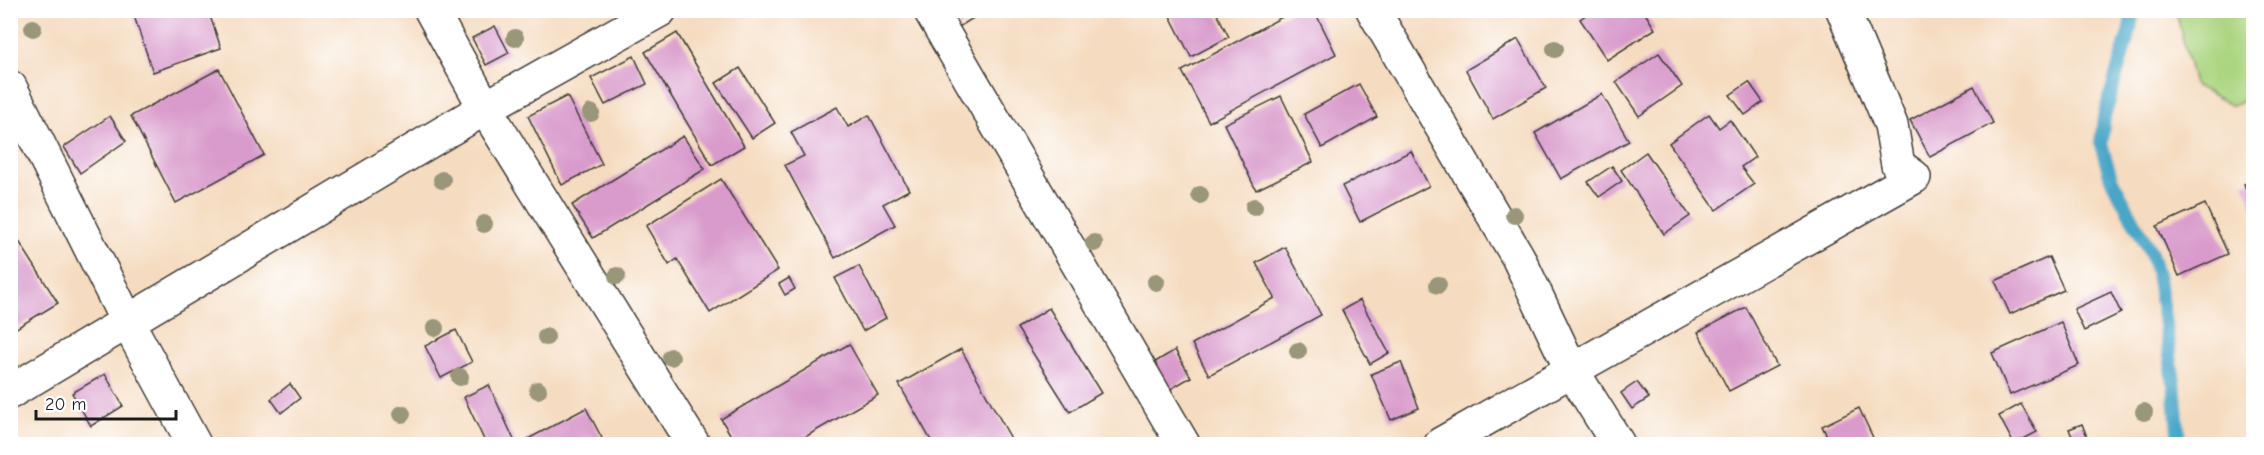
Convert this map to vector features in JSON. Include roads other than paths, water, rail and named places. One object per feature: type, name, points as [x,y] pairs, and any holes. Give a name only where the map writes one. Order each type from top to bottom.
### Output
[{"type":"street","points":[[431,10],[485,108],[693,444]]},
{"type":"street","points":[[10,392],[485,108],[660,10]]},
{"type":"street","points":[[930,10],[1183,444]]},
{"type":"street","points":[[1373,10],[1518,257],[1571,369],[1618,444]]},
{"type":"street","points":[[1441,444],[1914,177],[1898,165],[1891,125],[1843,10]]},
{"type":"street","points":[[10,87],[127,321],[194,444]]},
{"type":"waterway","points":[[2133,10],[2130,29],[2104,117],[2101,144],[2111,178],[2151,253],[2158,279],[2174,382],[2179,444]]}]
